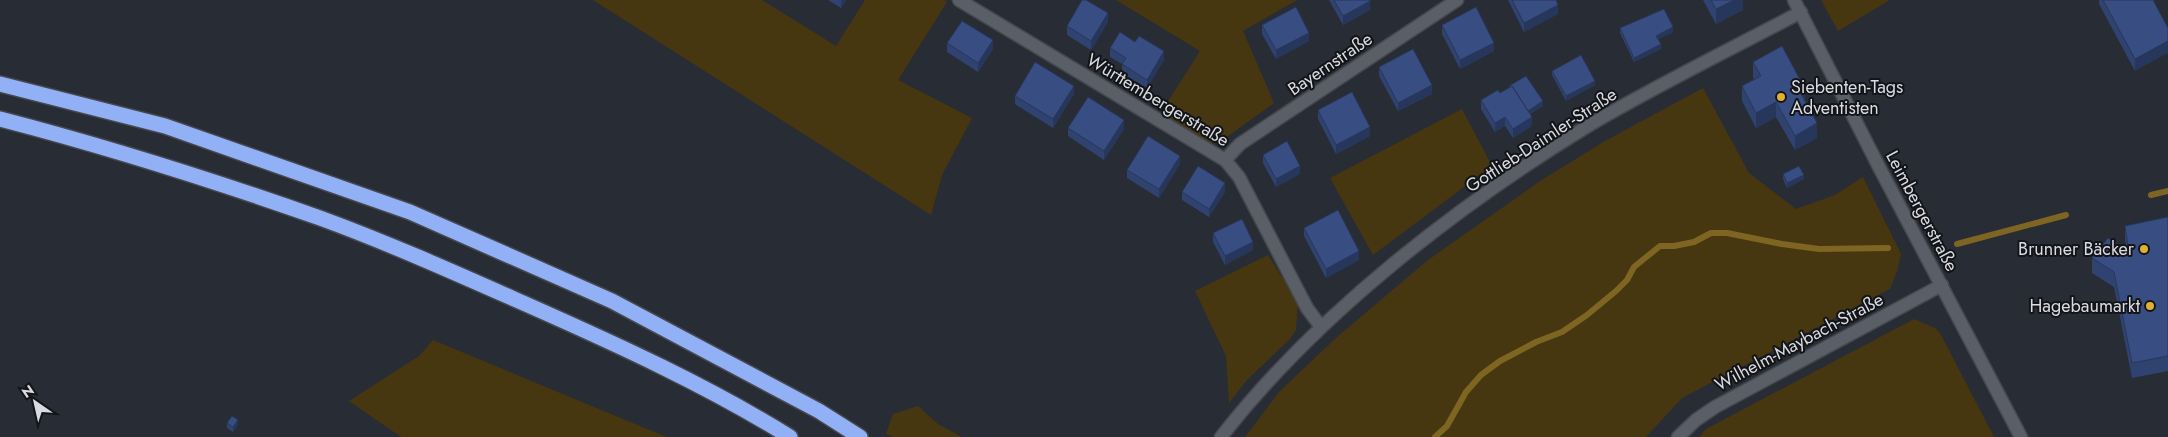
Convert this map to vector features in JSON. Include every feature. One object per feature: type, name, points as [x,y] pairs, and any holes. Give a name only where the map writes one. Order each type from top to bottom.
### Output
[{"type":"highway","points":[[0,84],[165,126],[410,212],[612,301],[819,411],[860,437]]},
{"type":"highway","points":[[0,119],[169,168],[321,219],[426,260],[610,342],[714,395],[790,437]]},
{"type":"street","name":"Württembergerstraße","points":[[960,0],[1225,160],[1239,177],[1307,308],[1321,327]]},
{"type":"street","name":"Bayernstraße","points":[[1225,160],[1240,144],[1457,0]]},
{"type":"street","name":"Leimbergerstraße","points":[[1794,0],[1883,174],[2022,437]]},
{"type":"street","name":"Gottlieb-Daimler-Straße","points":[[1221,437],[1279,369],[1321,327],[1428,238],[1502,184],[1591,124],[1801,12]]},
{"type":"street","name":"Wilhelm-Maybach-Straße","points":[[1678,437],[1696,420],[1715,407],[1942,285]]},
{"type":"shaded area","points":[[593,0],[762,0],[836,46],[865,0],[944,0],[947,2],[898,80],[972,118],[942,175],[931,215]]},
{"type":"shaded area","points":[[1116,0],[1297,0],[1243,31],[1274,103],[1224,139],[1210,144],[1160,114],[1200,51]]},
{"type":"shaded area","points":[[1821,0],[1890,0],[1838,31]]},
{"type":"shaded area","points":[[1703,88],[1749,173],[1796,209],[1835,195],[1863,177],[1901,254],[1890,289],[1682,398],[1646,437],[1245,437],[1279,392],[1337,337],[1428,260],[1540,181],[1605,141]]},
{"type":"shaded area","points":[[1462,109],[1492,166],[1373,255],[1330,178]]},
{"type":"shaded area","points":[[1268,255],[1298,302],[1296,330],[1290,339],[1246,381],[1229,403],[1226,356],[1195,291]]},
{"type":"shaded area","points":[[1914,319],[1935,328],[1940,333],[1994,437],[1699,437],[1706,429]]},
{"type":"shaded area","points":[[433,340],[667,437],[401,437],[349,401],[419,356]]},
{"type":"shaded area","points":[[918,406],[938,424],[962,437],[893,437],[886,434],[893,414]]},
{"type":"building","points":[[1082,0],[1086,0],[1108,13],[1091,41],[1067,26]]},
{"type":"building","points":[[1334,0],[1370,0],[1370,1],[1343,16]]},
{"type":"building","points":[[1512,0],[1556,0],[1558,5],[1524,23]]},
{"type":"building","points":[[1711,0],[1734,0],[1716,9]]},
{"type":"building","points":[[2103,0],[2153,0],[2168,28],[2168,41],[2135,59]]},
{"type":"building","points":[[1296,7],[1309,33],[1276,50],[1262,25]]},
{"type":"building","points":[[1476,7],[1494,43],[1460,60],[1442,25]]},
{"type":"building","points":[[1664,9],[1673,27],[1656,36],[1661,44],[1634,58],[1620,28]]},
{"type":"building","points":[[962,21],[993,40],[978,63],[947,43]]},
{"type":"building","points":[[1120,32],[1135,42],[1139,36],[1164,51],[1147,80],[1122,64],[1126,58],[1110,48]]},
{"type":"building","points":[[1782,46],[1805,89],[1800,92],[1817,123],[1795,136],[1776,102],[1756,113],[1742,86],[1761,76],[1753,62]]},
{"type":"building","points":[[1413,49],[1432,85],[1398,103],[1379,67]]},
{"type":"building","points":[[1581,55],[1595,81],[1566,96],[1552,71]]},
{"type":"building","points":[[1035,62],[1074,86],[1053,119],[1015,96]]},
{"type":"building","points":[[1526,76],[1543,101],[1528,111],[1512,86],[1509,86]]},
{"type":"building","points":[[1512,86],[1532,117],[1513,129],[1505,117],[1495,123],[1481,100],[1498,90],[1500,93]]},
{"type":"building","points":[[1352,92],[1370,127],[1336,145],[1318,110]]},
{"type":"building","points":[[1088,97],[1124,120],[1104,151],[1068,128]]},
{"type":"building","points":[[1148,136],[1180,156],[1159,189],[1127,170]]},
{"type":"building","points":[[1287,141],[1300,166],[1276,179],[1263,155]]},
{"type":"building","points":[[1198,166],[1225,183],[1209,209],[1182,192]]},
{"type":"building","points":[[1799,166],[1804,175],[1787,183],[1783,174]]},
{"type":"building","points":[[1338,210],[1359,251],[1326,269],[1304,228]]},
{"type":"building","points":[[2168,217],[2168,356],[2132,363],[2114,272],[2092,258],[2108,238],[2129,252],[2125,226]]},
{"type":"building","points":[[1242,219],[1253,242],[1225,256],[1213,233]]},
{"type":"building","points":[[232,416],[238,420],[233,427],[227,423]]},
{"type":"waterway","points":[[2151,195],[2168,191]]},
{"type":"waterway","points":[[1957,244],[2066,215]]},
{"type":"waterway","points":[[1435,437],[1447,426],[1466,392],[1481,375],[1500,361],[1536,342],[1562,332],[1587,315],[1627,280],[1634,267],[1660,246],[1674,246],[1694,242],[1711,233],[1727,233],[1819,249],[1888,248]]},
{"type":"place","name":"Siebenten-Tags Adventisten","points":[[1781,97]]},
{"type":"place","name":"Brunner Bäcker","points":[[2144,249]]},
{"type":"place","name":"Hagebaumarkt","points":[[2150,306]]}]
